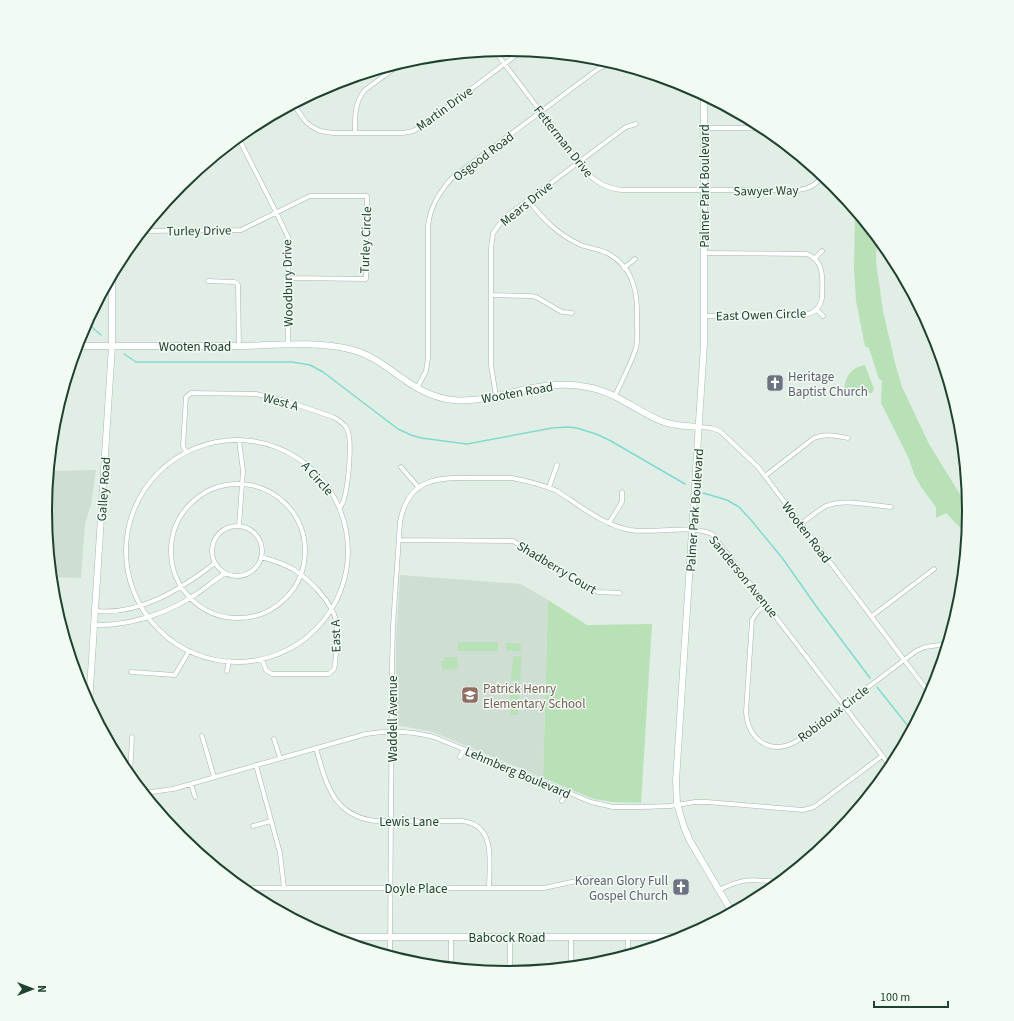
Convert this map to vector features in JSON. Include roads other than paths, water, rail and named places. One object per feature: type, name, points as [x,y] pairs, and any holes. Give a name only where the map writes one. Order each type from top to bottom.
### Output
[{"type":"main road","name":"Palmer Park Boulevard","points":[[704,100],[704,355],[676,769],[678,804],[681,820],[690,841],[729,908]]},
{"type":"main road","name":"Galley Road","points":[[90,691],[112,346],[112,285]]},
{"type":"main road","name":"Wooten Road","points":[[83,346],[327,346],[360,352],[379,362],[416,389],[441,398],[472,400],[543,386],[565,384],[588,387],[615,396],[660,421],[676,426],[699,427]]},
{"type":"main road","name":"Babcock Road","points":[[350,937],[663,937]]},
{"type":"street","name":"Fetterman Drive","points":[[499,56],[578,162],[600,185],[615,190],[704,190]]},
{"type":"street","name":"Martin Drive","points":[[296,108],[306,122],[316,129],[326,132],[355,133],[413,131],[422,126],[515,56]]},
{"type":"street","name":"Osgood Road","points":[[416,389],[428,365],[428,226],[435,200],[452,178],[598,69],[604,66]]},
{"type":"street","points":[[355,133],[356,108],[361,95],[365,90],[392,70]]},
{"type":"street","name":"Mears Drive","points":[[496,396],[491,364],[491,248],[493,233],[496,227],[504,218],[578,162],[626,127],[636,124]]},
{"type":"street","points":[[704,128],[754,128]]},
{"type":"street","name":"Woodbury Drive","points":[[241,142],[288,237],[288,345]]},
{"type":"street","name":"Sawyer Way","points":[[704,190],[806,189],[815,184],[819,179]]},
{"type":"street","name":"Turley Circle","points":[[276,212],[310,196],[367,196],[366,279],[288,278]]},
{"type":"street","points":[[528,200],[542,217],[564,236],[580,244],[607,253],[618,261],[633,281],[636,295],[637,340],[635,352],[615,396]]},
{"type":"street","name":"Turley Drive","points":[[148,231],[241,230],[276,212]]},
{"type":"street","points":[[704,253],[802,253],[815,258],[822,251]]},
{"type":"street","name":"East Owen Circle","points":[[705,316],[803,316],[813,312],[821,302],[822,283],[820,266],[815,258]]},
{"type":"street","points":[[624,268],[635,259]]},
{"type":"street","points":[[208,281],[234,282],[238,285],[239,346]]},
{"type":"street","points":[[491,295],[531,296],[562,312],[572,313]]},
{"type":"street","name":"East Owen Circle","points":[[816,310],[823,316]]},
{"type":"street","name":"West A","points":[[186,452],[183,446],[186,397],[191,393],[248,394],[267,396],[333,417],[338,420],[347,430],[349,440],[346,487],[344,499],[340,507]]},
{"type":"street","name":"Wooten Road","points":[[699,427],[716,429],[724,434],[748,456],[872,616],[926,688]]},
{"type":"street","points":[[764,476],[819,436],[830,435],[848,438]]},
{"type":"street","points":[[239,440],[242,458],[239,526]]},
{"type":"street","name":"A Circle","points":[[239,440],[273,445],[287,451],[301,460],[323,480],[340,507],[348,539],[348,562],[343,585],[332,609],[318,626],[301,641],[283,651],[262,659],[244,662],[229,662],[208,658],[189,651],[166,636],[148,617],[134,592],[127,563],[127,548],[129,526],[141,496],[158,473],[186,452],[210,443],[239,440]]},
{"type":"street","points":[[549,487],[557,465]]},
{"type":"street","points":[[401,467],[418,488]]},
{"type":"street","name":"Sanderson Avenue","points":[[418,488],[434,480],[454,478],[512,478],[549,487],[609,523],[630,530],[692,530],[708,532],[715,537],[886,761]]},
{"type":"street","points":[[242,483],[262,488],[274,494],[284,502],[293,513],[301,527],[304,541],[304,561],[301,574],[294,587],[284,600],[267,611],[255,616],[241,618],[220,616],[205,610],[189,598],[181,588],[172,569],[170,553],[173,532],[182,514],[194,499],[208,490],[227,484],[242,483]]},
{"type":"street","name":"Waddell Avenue","points":[[390,950],[393,626],[400,522],[404,508],[410,496],[418,488]]},
{"type":"street","points":[[609,523],[622,502],[622,492]]},
{"type":"street","points":[[135,494],[141,496]]},
{"type":"street","points":[[801,524],[825,507],[836,503],[891,508]]},
{"type":"street","points":[[239,526],[250,529],[258,538],[262,546],[261,557],[258,565],[248,574],[236,576],[225,573],[220,569],[216,563],[213,550],[216,539],[223,530],[239,526]]},
{"type":"street","name":"Shadberry Court","points":[[399,540],[513,541],[598,592],[620,593]]},
{"type":"street","name":"East A","points":[[261,557],[281,564],[301,574],[316,589],[332,609],[336,622],[337,634],[335,665],[332,672],[329,674],[272,674],[266,670],[262,659]]},
{"type":"street","points":[[96,611],[114,611],[140,605],[181,588],[216,563]]},
{"type":"street","points":[[872,616],[934,569]]},
{"type":"street","points":[[94,625],[116,625],[168,610],[189,598],[225,573]]},
{"type":"street","name":"Robidoux Circle","points":[[767,604],[752,620],[746,712],[746,720],[751,732],[761,742],[767,745],[779,747],[791,744],[920,649],[941,645]]},
{"type":"street","points":[[131,672],[175,675],[189,651]]},
{"type":"street","points":[[227,671],[229,662]]},
{"type":"street","name":"Lehmberg Boulevard","points":[[150,792],[173,789],[366,734],[391,731],[434,737],[591,802],[608,806],[643,807],[707,802],[797,810],[814,807],[882,756]]},
{"type":"street","points":[[202,736],[214,777]]},
{"type":"street","points":[[131,765],[132,737]]},
{"type":"street","points":[[274,739],[280,758]]},
{"type":"street","name":"Lewis Lane","points":[[316,748],[328,788],[332,796],[343,808],[363,819],[376,821],[462,821],[477,827],[485,834],[490,847],[489,888]]},
{"type":"street","points":[[460,757],[464,749]]},
{"type":"street","points":[[256,765],[282,860],[284,888]]},
{"type":"street","points":[[191,784],[195,797]]},
{"type":"street","points":[[562,800],[567,792]]},
{"type":"street","points":[[253,826],[271,821]]},
{"type":"street","name":"Doyle Place","points":[[253,888],[544,888],[590,878]]},
{"type":"street","points":[[719,890],[743,880],[770,882]]},
{"type":"street","points":[[451,937],[451,962]]},
{"type":"street","points":[[510,937],[510,966]]},
{"type":"street","points":[[571,938],[571,961]]},
{"type":"street","points":[[628,938],[628,949]]},
{"type":"waterway","points":[[91,327],[101,335]]},
{"type":"waterway","points":[[124,354],[136,362],[292,362],[310,365],[323,372],[398,429],[411,435],[421,438],[467,444],[552,428],[577,428],[611,441],[685,484]]},
{"type":"waterway","points":[[703,493],[727,500],[739,507],[751,520],[783,559],[870,678]]},
{"type":"waterway","points":[[877,687],[908,726]]},
{"type":"place","name":"Heritage Baptist Church","points":[[775,383]]},
{"type":"place","name":"Patrick Henry Elementary School","points":[[470,695]]},
{"type":"place","name":"Korean Glory Full Gospel Church","points":[[681,887]]}]
